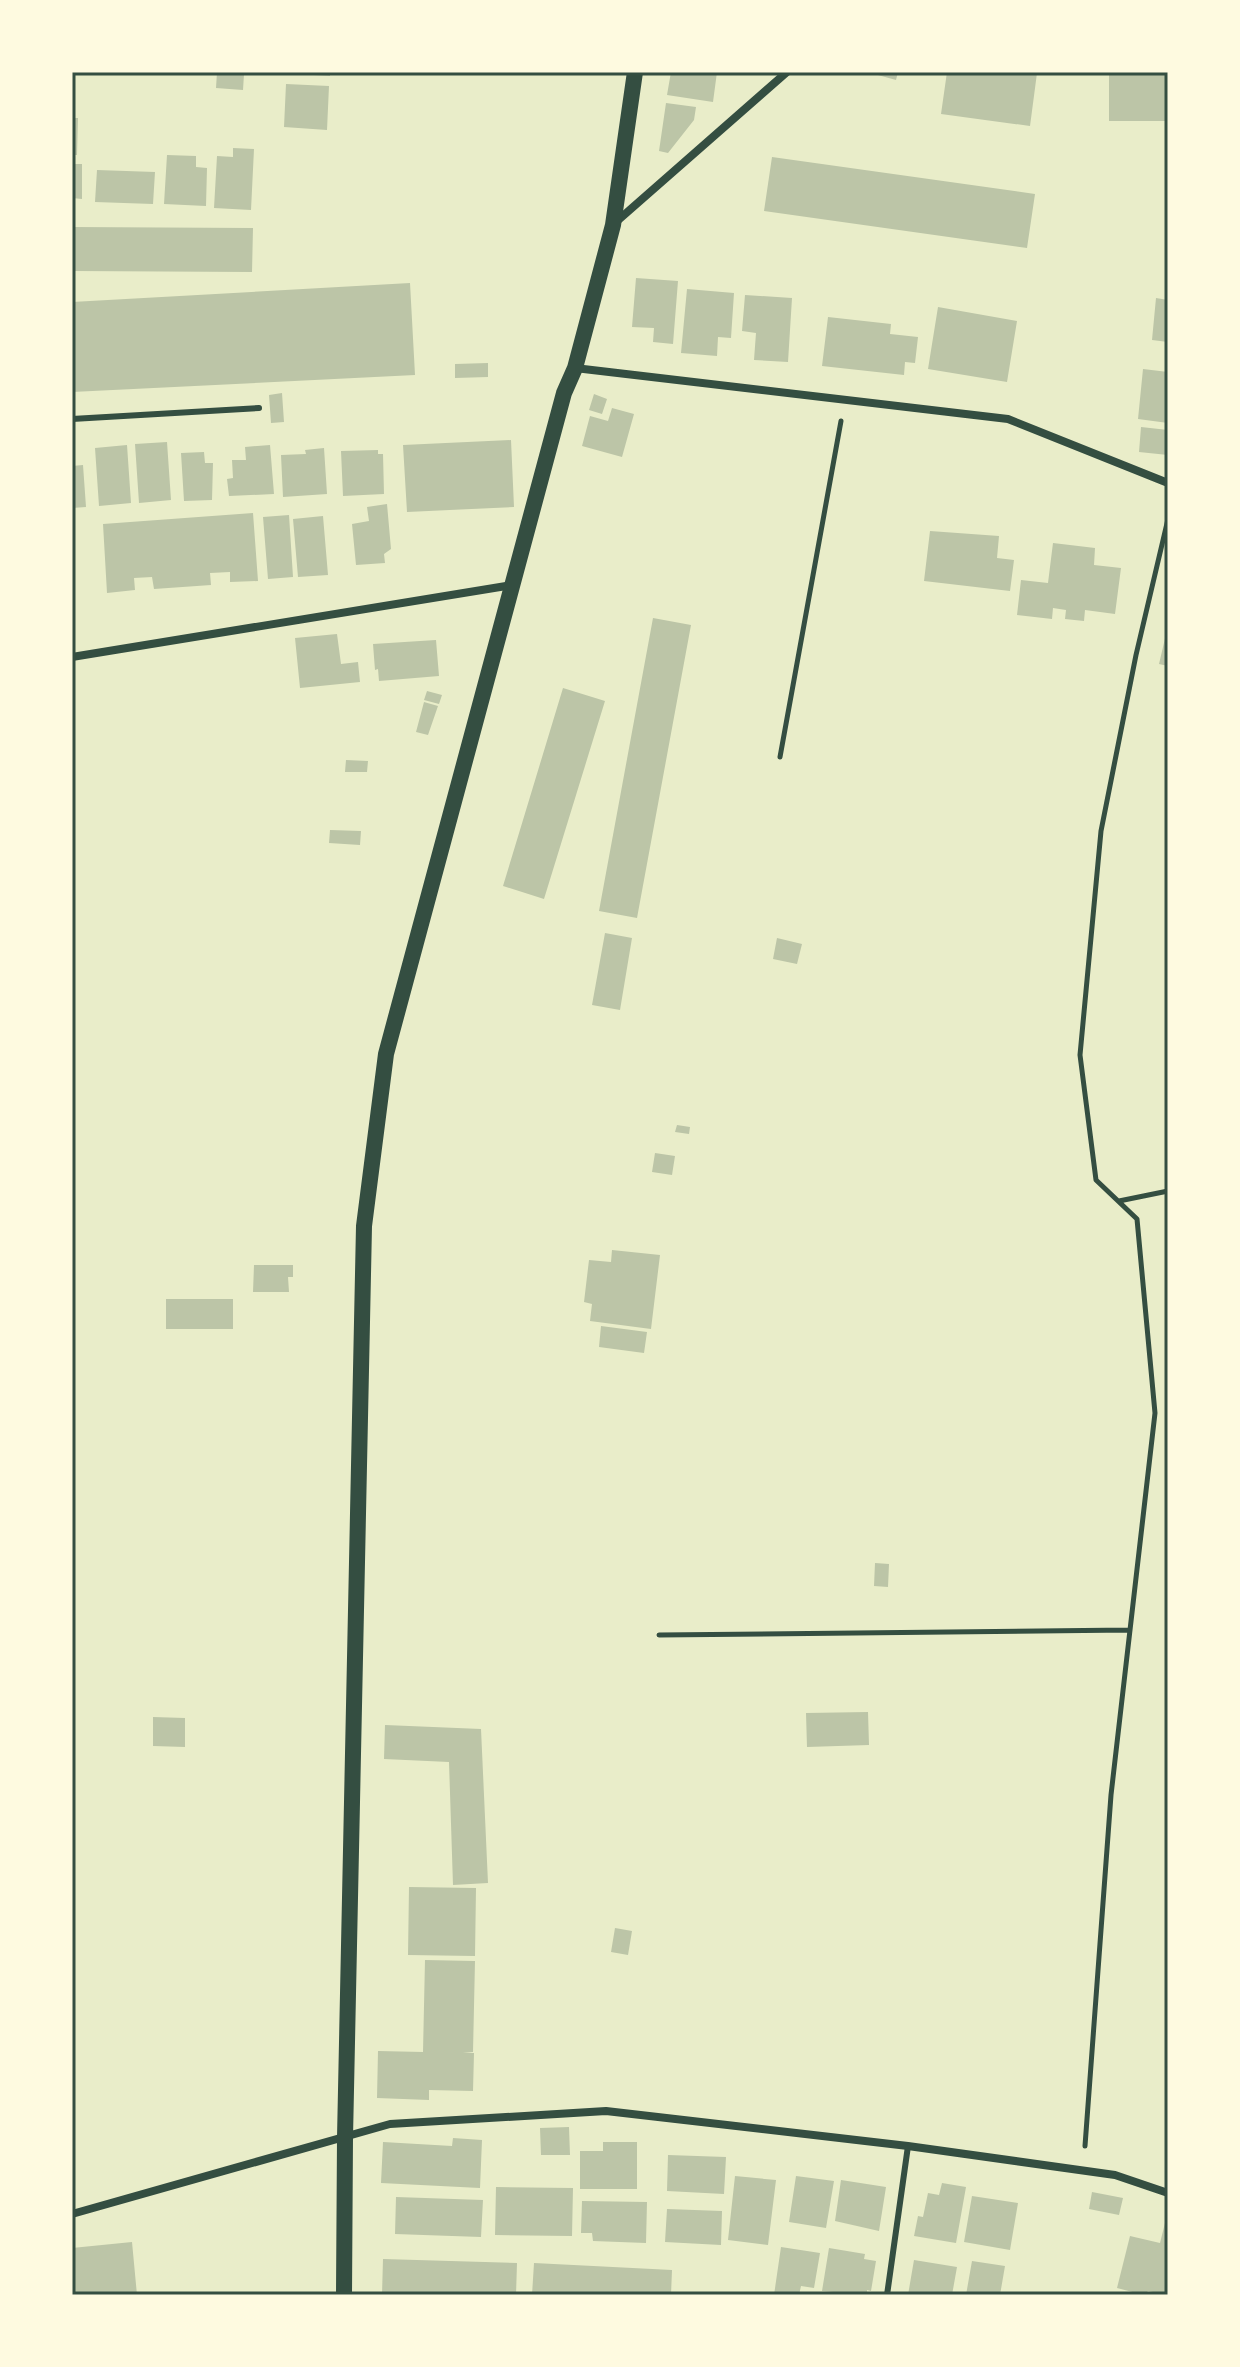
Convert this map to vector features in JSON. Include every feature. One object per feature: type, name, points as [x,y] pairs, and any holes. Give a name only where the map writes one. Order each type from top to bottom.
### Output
[{"type":"main road","points":[[344,2295],[364,1226],[386,1054],[564,393],[575,368],[613,225],[635,72]]},
{"type":"street","points":[[613,225],[787,72]]},
{"type":"street","points":[[575,368],[1008,419],[1168,483]]},
{"type":"street","points":[[72,657],[512,585]]},
{"type":"street","points":[[72,2214],[390,2124],[606,2111],[908,2146],[1115,2175],[1168,2193]]},
{"type":"lane","points":[[72,419],[259,408]]},
{"type":"lane","points":[[887,2295],[908,2146]]},
{"type":"path","points":[[780,757],[844,400]]},
{"type":"path","points":[[1083,2171],[1111,1795],[1155,1413],[1137,1219],[1096,1180],[1080,1055],[1101,831],[1136,655],[1168,519]]},
{"type":"path","points":[[1118,1201],[1168,1191]]},
{"type":"path","points":[[659,1635],[1129,1630]]},
{"type":"building","points":[[217,72],[256,72],[256,75],[244,74],[243,90],[216,88]]},
{"type":"building","points":[[330,72],[330,76],[297,74]]},
{"type":"building","points":[[671,72],[717,72],[713,102],[667,95]]},
{"type":"building","points":[[867,72],[898,72],[896,80]]},
{"type":"building","points":[[947,72],[1037,73],[1030,126],[941,114]]},
{"type":"building","points":[[1109,72],[1168,72],[1168,121],[1109,121]]},
{"type":"building","points":[[286,84],[329,86],[327,130],[284,127]]},
{"type":"building","points":[[666,103],[696,107],[694,120],[668,153],[659,151]]},
{"type":"building","points":[[72,118],[78,118],[77,155],[72,155]]},
{"type":"building","points":[[233,148],[254,149],[251,210],[214,208],[217,156],[233,157]]},
{"type":"building","points":[[167,155],[196,156],[196,167],[207,168],[206,206],[164,204]]},
{"type":"building","points":[[772,157],[1035,194],[1027,248],[764,211]]},
{"type":"building","points":[[72,164],[82,164],[82,199],[72,198]]},
{"type":"building","points":[[97,170],[155,172],[153,204],[95,202]]},
{"type":"building","points":[[72,227],[253,228],[252,272],[72,271]]},
{"type":"building","points":[[636,278],[678,281],[673,344],[653,342],[654,328],[632,327]]},
{"type":"building","points":[[410,283],[415,375],[72,392],[72,302]]},
{"type":"building","points":[[687,289],[734,293],[731,338],[718,337],[717,356],[681,353]]},
{"type":"building","points":[[745,295],[792,298],[788,362],[754,360],[756,333],[742,331]]},
{"type":"building","points":[[1156,298],[1168,300],[1168,342],[1152,340]]},
{"type":"building","points":[[938,307],[1017,321],[1007,382],[928,369]]},
{"type":"building","points":[[828,317],[891,324],[890,334],[918,337],[915,363],[905,362],[904,375],[822,366]]},
{"type":"building","points":[[488,363],[488,377],[455,378],[455,364]]},
{"type":"building","points":[[1143,369],[1168,372],[1168,423],[1138,419]]},
{"type":"building","points":[[282,393],[284,422],[271,423],[269,395]]},
{"type":"building","points":[[594,394],[607,399],[602,414],[589,410]]},
{"type":"building","points":[[612,408],[634,414],[622,457],[582,446],[590,416],[608,421]]},
{"type":"building","points":[[1141,427],[1168,430],[1168,455],[1139,452]]},
{"type":"building","points":[[511,440],[514,507],[407,512],[403,445]]},
{"type":"building","points":[[167,442],[171,500],[139,503],[135,444]]},
{"type":"building","points":[[127,445],[131,503],[99,506],[95,448]]},
{"type":"building","points":[[270,445],[274,494],[229,496],[227,479],[233,478],[232,460],[246,460],[245,447]]},
{"type":"building","points":[[324,448],[327,494],[283,497],[281,455],[306,454],[305,450]]},
{"type":"building","points":[[378,450],[378,454],[383,454],[384,494],[343,496],[341,451]]},
{"type":"building","points":[[204,452],[205,463],[213,463],[212,500],[184,501],[181,453]]},
{"type":"building","points":[[83,465],[86,507],[72,508],[72,466]]},
{"type":"building","points":[[387,504],[391,549],[384,554],[385,563],[356,565],[352,524],[369,521],[367,507]]},
{"type":"building","points":[[253,513],[258,581],[230,582],[230,572],[210,573],[211,585],[154,589],[152,577],[134,578],[135,590],[107,593],[103,524]]},
{"type":"building","points":[[289,515],[293,577],[268,579],[263,517]]},
{"type":"building","points":[[323,516],[328,575],[298,577],[293,519]]},
{"type":"building","points":[[930,531],[999,536],[997,558],[1014,560],[1010,591],[924,581]]},
{"type":"building","points":[[1053,543],[1095,548],[1094,565],[1121,568],[1115,614],[1085,610],[1084,621],[1065,619],[1066,610],[1053,608],[1052,619],[1017,615],[1021,580],[1048,583]]},
{"type":"building","points":[[653,618],[691,625],[637,918],[599,911]]},
{"type":"building","points":[[1168,630],[1168,666],[1159,664]]},
{"type":"building","points":[[337,634],[341,664],[358,662],[360,682],[300,688],[295,638]]},
{"type":"building","points":[[436,640],[439,676],[379,681],[373,644]]},
{"type":"building","points":[[563,688],[605,701],[544,899],[503,886]]},
{"type":"building","points":[[427,691],[442,695],[439,704],[424,700]]},
{"type":"building","points":[[424,702],[438,706],[428,735],[416,732]]},
{"type":"building","points":[[346,760],[368,761],[367,772],[345,772]]},
{"type":"building","points":[[330,830],[361,831],[360,845],[329,843]]},
{"type":"building","points":[[605,933],[632,938],[620,1010],[592,1005]]},
{"type":"building","points":[[777,938],[802,944],[797,964],[773,959]]},
{"type":"building","points":[[677,1125],[690,1127],[689,1134],[675,1132]]},
{"type":"building","points":[[655,1153],[675,1156],[672,1175],[652,1172]]},
{"type":"building","points":[[612,1250],[660,1255],[651,1329],[590,1321],[592,1304],[584,1302],[589,1260],[611,1262]]},
{"type":"building","points":[[254,1265],[293,1265],[293,1277],[288,1277],[289,1292],[253,1292]]},
{"type":"building","points":[[166,1299],[233,1299],[233,1329],[166,1329]]},
{"type":"building","points":[[601,1326],[647,1332],[644,1353],[599,1347]]},
{"type":"building","points":[[875,1563],[889,1564],[888,1587],[874,1586]]},
{"type":"building","points":[[868,1712],[869,1745],[807,1747],[806,1713]]},
{"type":"building","points":[[153,1717],[185,1718],[185,1747],[153,1746]]},
{"type":"building","points":[[385,1725],[481,1729],[488,1883],[453,1885],[449,1762],[384,1759]]},
{"type":"building","points":[[409,1887],[476,1888],[475,1956],[408,1955]]},
{"type":"building","points":[[615,1928],[632,1931],[628,1955],[611,1952]]},
{"type":"building","points":[[425,1960],[475,1961],[473,2052],[463,2053],[474,2053],[473,2091],[429,2090],[429,2100],[377,2098],[378,2051],[423,2052]]},
{"type":"building","points":[[569,2127],[570,2155],[541,2155],[540,2128]]},
{"type":"building","points":[[453,2138],[482,2140],[480,2188],[381,2183],[383,2142],[452,2146]]},
{"type":"building","points":[[603,2142],[637,2142],[637,2189],[580,2189],[580,2151],[603,2151]]},
{"type":"building","points":[[668,2155],[726,2157],[724,2194],[667,2191]]},
{"type":"building","points":[[735,2176],[776,2180],[768,2245],[728,2240]]},
{"type":"building","points":[[796,2176],[834,2181],[826,2228],[789,2222]]},
{"type":"building","points":[[841,2180],[886,2187],[879,2231],[835,2221]]},
{"type":"building","points":[[942,2183],[966,2187],[956,2243],[914,2236],[918,2216],[923,2217],[928,2193],[939,2195]]},
{"type":"building","points":[[496,2187],[573,2188],[572,2236],[495,2235]]},
{"type":"building","points":[[1092,2192],[1123,2198],[1119,2215],[1089,2209]]},
{"type":"building","points":[[972,2196],[1018,2203],[1010,2250],[964,2242]]},
{"type":"building","points":[[396,2197],[483,2200],[481,2237],[395,2234]]},
{"type":"building","points":[[582,2201],[647,2202],[646,2243],[593,2241],[592,2233],[581,2233]]},
{"type":"building","points":[[667,2209],[722,2211],[721,2245],[665,2242]]},
{"type":"building","points":[[1167,2215],[1168,2295],[1148,2291],[1144,2295],[1117,2288],[1130,2236],[1160,2243]]},
{"type":"building","points":[[132,2242],[137,2295],[72,2295],[72,2248]]},
{"type":"building","points":[[781,2247],[820,2253],[814,2288],[801,2286],[799,2295],[774,2295]]},
{"type":"building","points":[[829,2248],[865,2254],[864,2259],[876,2261],[871,2291],[867,2290],[867,2295],[822,2291]]},
{"type":"building","points":[[383,2259],[517,2263],[516,2295],[382,2295]]},
{"type":"building","points":[[914,2260],[957,2267],[952,2295],[908,2295]]},
{"type":"building","points":[[972,2261],[1005,2266],[1000,2295],[966,2295]]},
{"type":"building","points":[[534,2263],[672,2270],[671,2295],[532,2295]]}]
